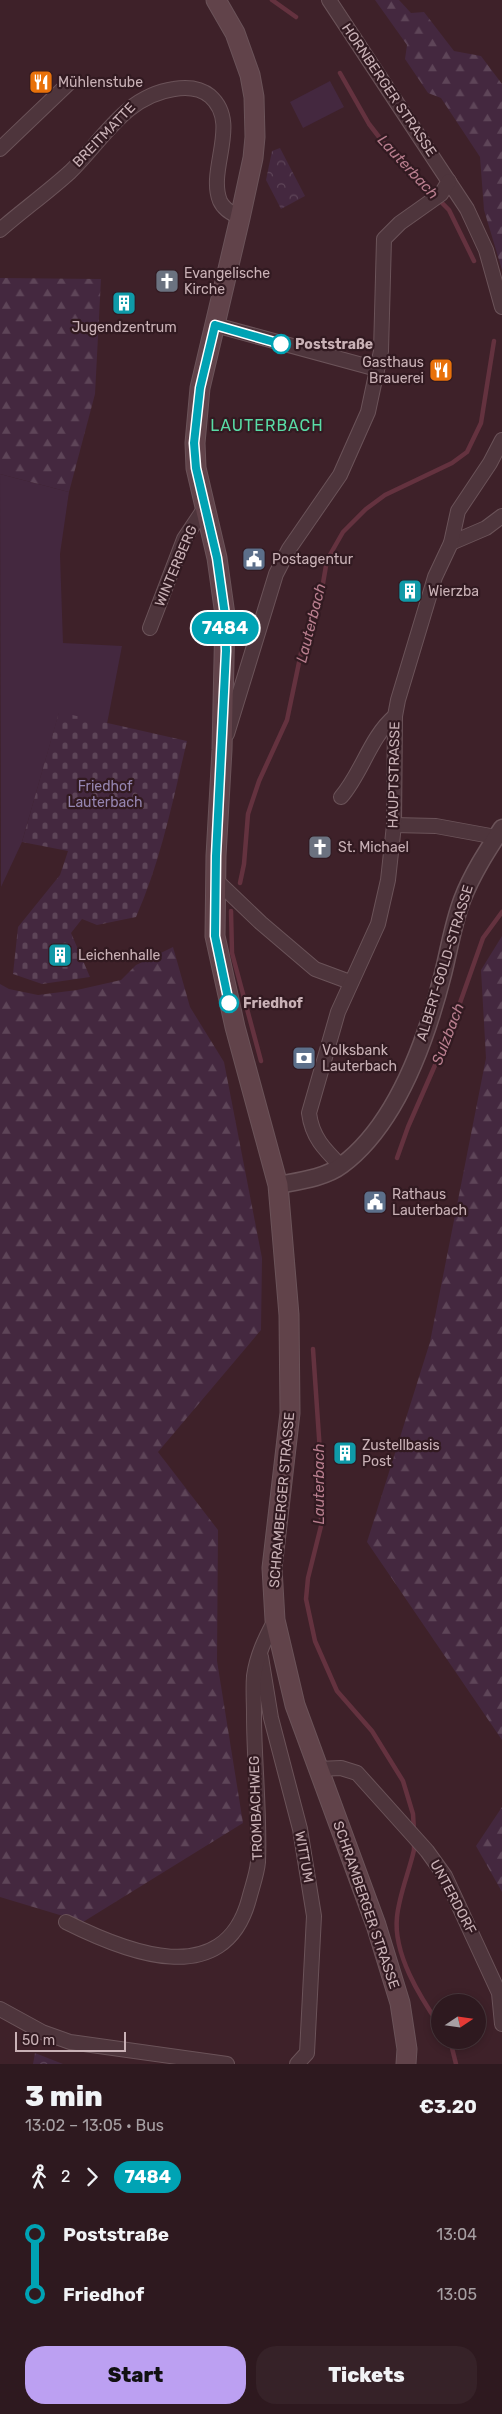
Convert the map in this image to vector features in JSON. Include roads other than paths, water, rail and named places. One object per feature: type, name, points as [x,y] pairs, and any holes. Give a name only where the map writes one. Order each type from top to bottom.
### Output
[{"type":"main road","name":"SCHRAMBERGER STRASSE","points":[[216,0],[235,33],[250,75],[254,97],[253,158],[200,388],[195,423],[196,468],[223,589],[225,615],[215,936],[222,970],[278,1186],[289,1315],[292,1377],[288,1445],[272,1568],[275,1620],[287,1676],[318,1769],[376,1925],[400,2003],[407,2049],[406,2064]]},
{"type":"street","name":"HORNBERGER STRASSE","points":[[329,0],[448,181]]},
{"type":"street","points":[[0,149],[69,83]]},
{"type":"street","name":"BREITMATTE","points":[[0,230],[69,172],[137,101],[152,93],[184,87],[204,92],[218,106],[223,126],[217,191],[226,209],[240,218]]},
{"type":"street","points":[[222,750],[276,574],[289,549],[340,475],[368,412],[383,329],[384,239],[400,223],[441,194],[448,181],[467,209],[486,250],[502,307]]},
{"type":"street","points":[[215,325],[377,369]]},
{"type":"street","name":"HAUPTSTRASSE","points":[[341,1166],[320,1145],[311,1128],[308,1113],[338,1012],[378,924],[388,880],[394,825],[395,716],[435,577],[451,543],[458,511],[490,463],[502,440]]},
{"type":"street","name":"WINTERBERG","points":[[150,628],[184,539],[206,506]]},
{"type":"street","points":[[451,543],[486,528],[502,516]]},
{"type":"street","points":[[340,797],[353,783],[384,726],[395,716]]},
{"type":"street","points":[[394,825],[436,826],[499,832]]},
{"type":"street","name":"ALBERT-GOLD-STRASSE","points":[[278,1186],[308,1179],[341,1166],[374,1132],[406,1080],[438,994],[461,902],[473,874],[499,832]]},
{"type":"street","points":[[216,880],[261,923],[314,968],[350,982]]},
{"type":"street","name":"TROMBACHWEG","points":[[66,1922],[99,1939],[140,1953],[168,1956],[205,1954],[220,1946],[237,1930],[246,1912],[258,1865],[254,1677],[260,1649],[275,1620]]},
{"type":"street","name":"WITTUM","points":[[260,1649],[271,1718],[300,1829],[314,1916],[307,2053],[297,2064]]},
{"type":"street","name":"UNTERDORF","points":[[318,1769],[341,1768],[356,1773],[422,1846],[444,1876],[464,1914],[499,1994],[502,2024]]},
{"type":"street","points":[[0,2009],[42,2032],[70,2042],[227,2064]]},
{"type":"waterway","name":"Lauterbach","points":[[272,0],[296,17]]},
{"type":"waterway","name":"Lauterbach","points":[[340,73],[369,124],[386,146],[449,210],[474,261]]},
{"type":"waterway","name":"Lauterbach","points":[[240,883],[244,864],[248,814],[259,781],[287,720],[301,653],[322,589],[327,560],[343,532],[366,509],[385,495],[452,463],[467,452],[481,423],[494,341]]},
{"type":"waterway","name":"Lauterbach","points":[[231,911],[232,953],[261,1061]]},
{"type":"waterway","name":"Sulzbach","points":[[397,1158],[408,1127],[450,1031],[483,938],[502,912]]},
{"type":"waterway","name":"Lauterbach","points":[[313,1349],[320,1452],[321,1526],[308,1578],[306,1599],[315,1641],[337,1691],[372,1731],[403,1781],[413,1814],[414,1831]]},
{"type":"waterway","name":"Lauterbach","points":[[414,1842],[414,1850],[398,1909],[397,1931],[399,1946],[404,1960],[417,1989],[431,2012]]},
{"type":"waterway","name":"Lauterbach","points":[[452,2049],[456,2064]]},
{"type":"place","name":"Mühlenstube","points":[[41,82]]},
{"type":"place","name":"Evangelische Kirche","points":[[167,281]]},
{"type":"place","name":"Jugendzentrum","points":[[124,303]]},
{"type":"place","name":"Poststraße","points":[[281,344]]},
{"type":"place","name":"Gasthaus Brauerei","points":[[441,370]]},
{"type":"place","name":"Postagentur","points":[[254,559]]},
{"type":"place","name":"Wierzba","points":[[410,591]]},
{"type":"place","name":"St. Michael","points":[[320,847]]},
{"type":"place","name":"Leichenhalle","points":[[60,955]]},
{"type":"place","name":"Friedhof","points":[[229,1003]]},
{"type":"place","name":"Volksbank Lauterbach","points":[[304,1058]]},
{"type":"place","name":"Rathaus Lauterbach","points":[[375,1202]]},
{"type":"place","name":"Zustellbasis Post","points":[[345,1453]]},
{"type":"district","name":"LAUTERBACH","points":[[267,425]]},
{"type":"park label","name":"Friedhof Lauterbach","points":[[105,794]]}]
